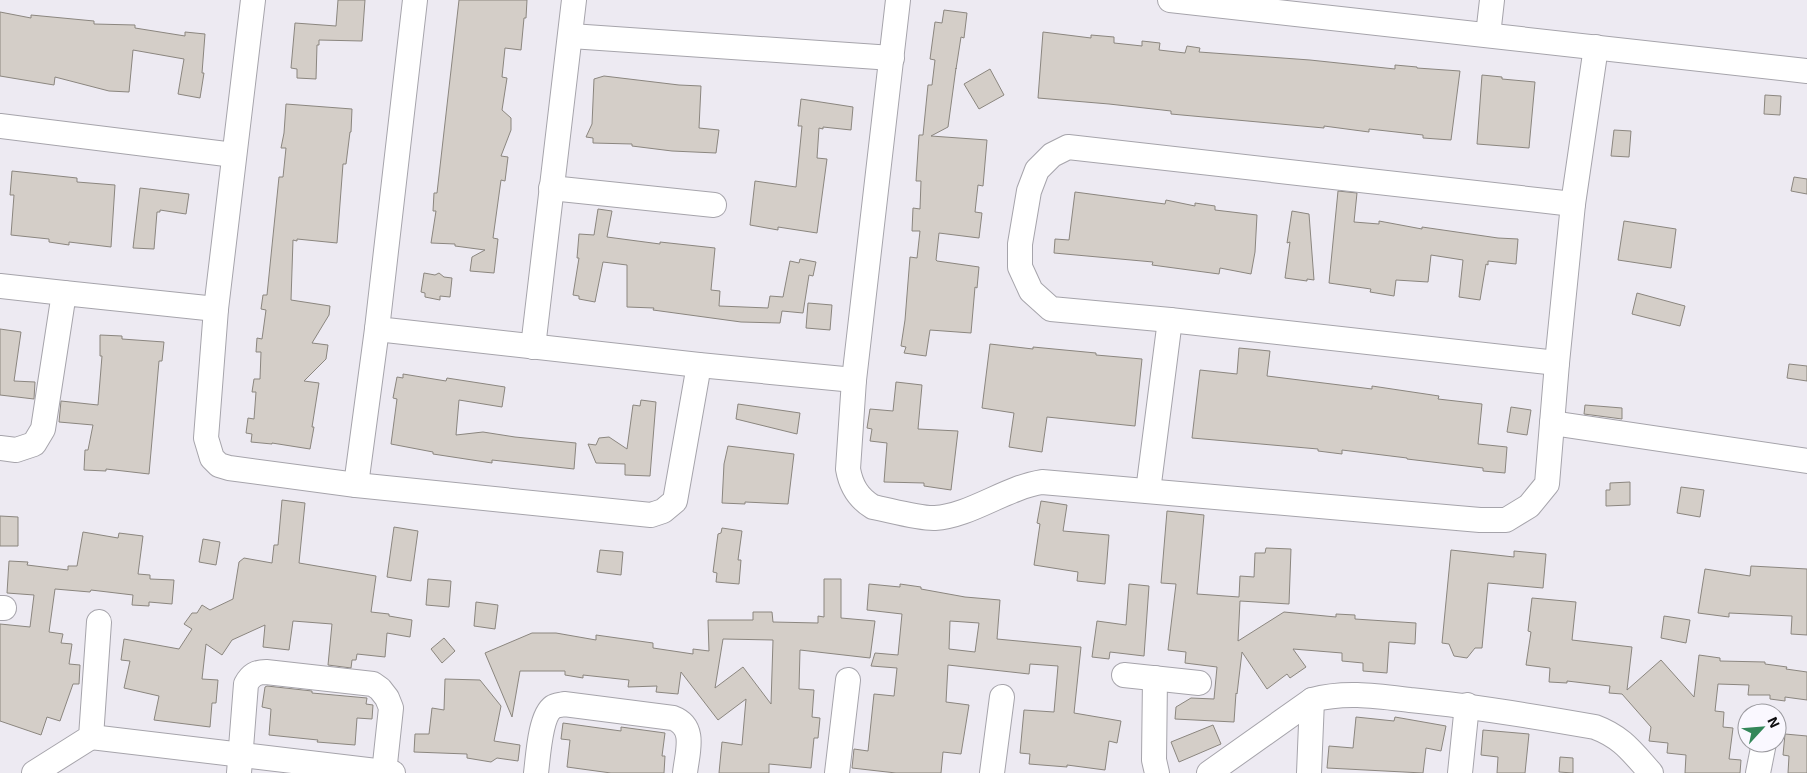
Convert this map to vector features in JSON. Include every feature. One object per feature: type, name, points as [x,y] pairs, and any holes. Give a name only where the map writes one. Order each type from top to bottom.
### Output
[{"type":"street","points":[[253,0],[216,309],[206,438],[212,458],[219,465],[229,468],[356,485],[651,515],[663,511],[675,501],[699,365]]},
{"type":"street","points":[[356,485],[377,329],[414,0]]},
{"type":"street","points":[[534,347],[574,0]]},
{"type":"street","points":[[898,0],[854,380],[848,469],[851,483],[857,494],[865,502],[874,507],[933,518],[960,512],[1025,485],[1042,482],[1480,520],[1506,520],[1529,506],[1547,484],[1556,363],[1573,204],[1596,47]]},
{"type":"street","points":[[1170,0],[1807,71]]},
{"type":"street","points":[[1488,35],[1492,0]]},
{"type":"street","points":[[571,36],[892,58]]},
{"type":"street","points":[[0,126],[234,155]]},
{"type":"street","points":[[1556,363],[1051,308],[1030,291],[1020,267],[1020,244],[1029,191],[1037,170],[1052,155],[1068,147],[1573,204]]},
{"type":"street","points":[[551,188],[714,205]]},
{"type":"street","points":[[0,286],[216,309]]},
{"type":"street","points":[[0,448],[16,450],[34,444],[43,429],[64,294]]},
{"type":"street","points":[[1148,491],[1170,320]]},
{"type":"street","points":[[377,329],[699,365],[854,380]]},
{"type":"street","points":[[1552,423],[1807,461]]},
{"type":"street","points":[[91,737],[99,622]]},
{"type":"street","points":[[43,771],[91,737],[240,764],[387,773],[391,708],[384,694],[373,684],[258,672],[250,676],[246,684],[240,764]]},
{"type":"street","points":[[1124,675],[1200,683]]},
{"type":"street","points":[[1155,678],[1154,760],[1157,773]]},
{"type":"street","points":[[836,773],[848,680]]},
{"type":"street","points":[[1209,773],[1312,700],[1327,696],[1360,695],[1467,705],[1595,727],[1612,733],[1627,746],[1651,773]]},
{"type":"street","points":[[992,773],[1002,696]]},
{"type":"street","points":[[1309,773],[1312,700]]},
{"type":"street","points":[[536,773],[544,721],[548,712],[554,706],[564,704],[673,718],[682,721],[687,729],[689,738],[685,773]]},
{"type":"street","points":[[1460,773],[1467,705]]},
{"type":"street","points":[[1758,773],[1762,753]]},
{"type":"building","points":[[338,0],[365,0],[362,41],[319,40],[319,45],[317,45],[316,79],[297,78],[297,69],[291,68],[295,23],[336,26]]},
{"type":"building","points":[[459,0],[527,0],[521,50],[505,48],[502,77],[507,78],[502,110],[511,118],[511,130],[501,156],[508,157],[505,181],[501,180],[493,238],[498,239],[494,273],[470,271],[472,257],[485,250],[455,246],[455,244],[431,243],[436,211],[433,211],[434,193],[437,193]]},
{"type":"building","points":[[944,10],[967,13],[964,38],[961,37],[948,127],[931,136],[987,140],[983,186],[978,185],[975,212],[982,213],[979,238],[939,233],[936,260],[979,267],[977,288],[975,287],[971,333],[930,330],[926,356],[904,353],[906,347],[901,346],[910,257],[917,258],[920,231],[912,231],[913,208],[920,209],[921,181],[916,181],[919,135],[923,135],[928,85],[932,85],[935,60],[930,59],[935,22],[942,23]]},
{"type":"building","points":[[0,12],[31,18],[31,15],[94,21],[94,24],[135,25],[135,28],[185,36],[185,32],[205,34],[202,73],[204,73],[200,98],[178,94],[184,59],[133,50],[129,92],[109,91],[55,77],[54,85],[0,76]]},
{"type":"building","points":[[1043,32],[1091,38],[1091,35],[1114,37],[1114,43],[1142,46],[1142,41],[1160,43],[1159,50],[1185,53],[1187,46],[1200,48],[1199,52],[1310,60],[1395,69],[1395,65],[1460,71],[1451,140],[1423,138],[1423,135],[1369,129],[1369,132],[1324,126],[1324,128],[1171,114],[1171,111],[1038,98]]},
{"type":"building","points":[[990,69],[1004,95],[979,109],[964,84]]},
{"type":"building","points":[[1482,75],[1535,82],[1529,148],[1477,144]]},
{"type":"building","points":[[604,76],[701,86],[699,128],[719,130],[716,153],[672,151],[632,146],[632,144],[593,143],[593,138],[586,137],[592,124],[594,79]]},
{"type":"building","points":[[1765,95],[1781,96],[1780,115],[1764,114]]},
{"type":"building","points":[[801,99],[853,107],[851,130],[819,128],[817,158],[827,159],[817,233],[778,227],[778,230],[750,225],[755,181],[796,187],[802,126],[798,126]]},
{"type":"building","points":[[286,104],[352,109],[351,132],[346,164],[343,164],[337,243],[293,240],[291,300],[330,306],[329,315],[312,343],[328,345],[326,359],[304,381],[319,383],[310,449],[251,442],[252,434],[246,433],[248,418],[254,419],[256,392],[252,392],[254,379],[260,379],[261,352],[256,352],[257,338],[262,339],[266,310],[261,309],[263,295],[267,295],[279,177],[283,177],[286,148],[281,148]]},
{"type":"building","points":[[1614,130],[1631,131],[1629,157],[1611,156]]},
{"type":"building","points":[[12,171],[77,178],[77,182],[115,185],[111,247],[69,242],[69,245],[49,242],[49,239],[11,235],[14,195],[10,195]]},
{"type":"building","points":[[1794,177],[1807,179],[1807,194],[1791,191]]},
{"type":"building","points":[[140,188],[189,194],[186,214],[160,210],[160,212],[157,212],[154,249],[133,248]]},
{"type":"building","points":[[1338,191],[1357,193],[1354,222],[1379,224],[1379,221],[1422,229],[1422,227],[1518,239],[1516,264],[1488,261],[1480,300],[1459,297],[1463,260],[1431,255],[1428,282],[1396,280],[1394,296],[1370,292],[1371,289],[1329,283]]},
{"type":"building","points":[[1075,192],[1165,204],[1166,200],[1195,206],[1195,203],[1215,206],[1215,210],[1257,215],[1255,252],[1251,274],[1220,268],[1219,274],[1152,265],[1153,262],[1054,253],[1055,239],[1069,240]]},
{"type":"building","points":[[598,209],[612,211],[607,237],[660,244],[660,242],[715,248],[711,290],[720,291],[719,306],[768,308],[770,296],[783,297],[790,261],[799,263],[800,259],[816,262],[813,276],[809,275],[803,313],[782,311],[780,323],[741,322],[653,310],[654,308],[627,307],[627,265],[603,262],[595,302],[579,299],[579,296],[573,295],[579,258],[577,258],[579,234],[594,235]]},
{"type":"building","points":[[1292,211],[1309,214],[1314,280],[1285,278],[1290,242],[1287,243]]},
{"type":"building","points":[[1624,221],[1676,229],[1671,268],[1618,260]]},
{"type":"building","points":[[424,273],[435,275],[439,273],[444,277],[452,278],[450,297],[440,296],[440,300],[425,297],[425,293],[421,292]]},
{"type":"building","points":[[1637,293],[1685,306],[1680,326],[1632,314]]},
{"type":"building","points":[[808,303],[832,305],[830,330],[806,328]]},
{"type":"building","points":[[0,329],[21,332],[14,381],[35,382],[34,399],[0,395]]},
{"type":"building","points":[[100,335],[122,336],[122,339],[164,342],[162,361],[159,361],[149,474],[106,469],[106,471],[84,470],[85,450],[88,450],[93,425],[59,422],[61,401],[98,405],[102,356],[100,356]]},
{"type":"building","points":[[990,344],[1142,359],[1135,426],[1047,417],[1042,452],[1009,447],[1014,413],[982,408]]},
{"type":"building","points":[[1239,348],[1270,351],[1267,376],[1372,389],[1372,386],[1439,396],[1438,399],[1482,404],[1478,444],[1507,447],[1505,473],[1483,471],[1483,468],[1342,450],[1342,454],[1318,451],[1318,449],[1192,438],[1200,370],[1237,374]]},
{"type":"building","points":[[1789,364],[1807,366],[1807,381],[1787,378]]},
{"type":"building","points":[[403,374],[446,381],[447,378],[505,387],[502,407],[459,400],[456,435],[483,432],[576,443],[574,469],[492,460],[492,463],[433,454],[433,452],[391,444],[397,399],[393,398],[397,377],[403,378]]},
{"type":"building","points":[[896,382],[922,385],[918,429],[958,431],[951,490],[924,486],[924,483],[884,482],[887,443],[870,441],[872,429],[867,428],[870,409],[893,411]]},
{"type":"building","points":[[641,400],[656,402],[650,476],[625,475],[625,464],[596,463],[588,444],[596,445],[599,438],[609,437],[627,449],[633,405],[640,406]]},
{"type":"building","points":[[738,404],[800,413],[797,434],[736,419]]},
{"type":"building","points":[[1585,405],[1622,408],[1622,419],[1584,414]]},
{"type":"building","points":[[1511,407],[1531,410],[1527,435],[1507,432]]},
{"type":"building","points":[[728,446],[794,454],[788,504],[722,503],[724,464]]},
{"type":"building","points":[[1630,482],[1630,505],[1606,506],[1606,490],[1610,490],[1610,483]]},
{"type":"building","points":[[1681,487],[1704,490],[1700,517],[1677,513]]},
{"type":"building","points":[[282,500],[305,503],[299,563],[376,576],[371,612],[412,620],[410,637],[387,633],[385,657],[357,654],[356,660],[352,660],[351,668],[328,665],[332,624],[293,621],[289,650],[263,647],[265,625],[232,640],[222,655],[206,644],[202,679],[218,680],[216,703],[212,703],[210,727],[154,720],[159,696],[124,688],[130,661],[121,660],[124,639],[179,649],[192,629],[184,624],[192,613],[197,613],[202,605],[210,610],[233,599],[239,562],[244,558],[272,563],[274,545],[278,545]]},
{"type":"building","points":[[1041,501],[1067,505],[1063,531],[1109,535],[1105,584],[1077,581],[1078,572],[1034,565],[1040,524],[1037,523]]},
{"type":"building","points":[[1167,511],[1204,515],[1197,594],[1239,597],[1240,576],[1254,577],[1255,553],[1265,553],[1266,548],[1291,549],[1289,604],[1240,601],[1238,641],[1284,612],[1336,617],[1336,614],[1355,615],[1355,619],[1416,623],[1415,644],[1389,642],[1387,673],[1363,671],[1363,663],[1342,661],[1342,653],[1293,649],[1306,667],[1290,678],[1287,674],[1267,689],[1242,652],[1234,722],[1175,719],[1176,707],[1191,698],[1214,699],[1217,667],[1185,663],[1186,652],[1168,650],[1176,584],[1161,583]]},
{"type":"building","points":[[0,516],[18,517],[18,546],[0,546]]},
{"type":"building","points":[[394,527],[418,531],[411,581],[387,577]]},
{"type":"building","points":[[722,528],[742,531],[738,560],[741,560],[739,584],[716,582],[717,573],[713,572],[718,534],[721,533]]},
{"type":"building","points":[[83,532],[118,538],[119,533],[143,536],[138,574],[150,575],[150,579],[174,580],[172,604],[149,602],[149,606],[132,605],[133,595],[91,590],[90,592],[55,589],[49,632],[63,634],[61,643],[72,644],[69,664],[80,665],[79,684],[73,684],[60,721],[47,717],[41,735],[0,721],[0,624],[30,627],[34,595],[7,593],[9,561],[28,562],[27,565],[68,570],[68,566],[77,566]]},
{"type":"building","points":[[203,539],[220,542],[216,565],[199,562]]},
{"type":"building","points":[[600,550],[623,552],[621,575],[597,572]]},
{"type":"building","points":[[1451,550],[1514,557],[1514,551],[1546,554],[1543,588],[1488,583],[1482,648],[1475,648],[1467,658],[1454,656],[1449,644],[1442,643]]},
{"type":"building","points":[[1751,566],[1807,569],[1807,635],[1791,634],[1792,616],[1729,613],[1729,617],[1698,613],[1705,569],[1750,576]]},
{"type":"building","points":[[428,579],[451,581],[449,607],[426,605]]},
{"type":"building","points":[[824,579],[841,579],[841,618],[875,621],[870,658],[800,650],[799,689],[814,690],[812,717],[820,718],[818,738],[814,738],[811,768],[769,764],[769,773],[719,773],[722,742],[742,745],[746,699],[718,720],[681,672],[678,694],[656,692],[657,686],[628,687],[629,680],[583,675],[583,678],[565,675],[565,671],[520,671],[512,717],[485,653],[532,633],[556,633],[596,640],[596,635],[653,643],[653,648],[693,654],[693,649],[709,651],[708,620],[753,620],[753,612],[772,612],[773,622],[818,623],[818,616],[824,617]],"holes":[[[723,639],[773,640],[771,704],[743,667],[715,688]]]},
{"type":"building","points":[[869,584],[900,587],[900,584],[965,597],[1000,600],[997,639],[1081,647],[1074,713],[1121,721],[1117,743],[1109,741],[1105,770],[1067,765],[1067,767],[1029,764],[1030,754],[1020,753],[1024,710],[1054,712],[1058,666],[1030,664],[1029,674],[948,665],[946,702],[969,705],[961,754],[943,752],[941,773],[896,773],[852,768],[854,749],[868,751],[874,694],[894,696],[897,668],[871,666],[875,653],[898,655],[902,614],[867,610]],"holes":[[[950,621],[979,623],[975,652],[949,649]]]},
{"type":"building","points":[[1129,584],[1149,586],[1144,656],[1110,652],[1109,659],[1092,657],[1097,621],[1126,625]]},
{"type":"building","points":[[1532,598],[1576,602],[1572,640],[1632,647],[1627,690],[1661,660],[1694,697],[1699,655],[1720,658],[1720,661],[1765,662],[1765,664],[1787,667],[1786,669],[1807,672],[1807,700],[1785,697],[1785,701],[1770,699],[1770,695],[1748,695],[1749,685],[1718,684],[1715,711],[1724,712],[1723,727],[1733,728],[1729,759],[1741,760],[1740,773],[1685,773],[1686,755],[1667,753],[1668,743],[1649,741],[1651,727],[1622,694],[1609,693],[1610,686],[1567,681],[1567,683],[1549,682],[1550,668],[1526,665],[1531,632],[1528,631]]},
{"type":"building","points":[[476,602],[498,605],[495,629],[474,626]]},
{"type":"building","points":[[1664,616],[1690,620],[1686,643],[1661,638]]},
{"type":"building","points":[[444,638],[455,651],[442,663],[431,649]]},
{"type":"building","points":[[445,679],[480,680],[501,706],[494,741],[520,745],[518,761],[497,758],[491,762],[467,758],[467,754],[414,752],[415,734],[429,734],[432,708],[444,710]]},
{"type":"building","points":[[265,687],[312,691],[312,693],[367,698],[366,704],[373,705],[372,719],[357,718],[355,745],[269,735],[271,709],[262,707]]},
{"type":"building","points":[[1356,717],[1394,721],[1395,717],[1446,726],[1441,751],[1426,748],[1423,773],[1327,768],[1329,746],[1353,748]]},
{"type":"building","points":[[563,723],[621,731],[621,727],[665,733],[662,756],[665,756],[664,773],[611,773],[567,767],[570,740],[561,739]]},
{"type":"building","points":[[1213,725],[1221,744],[1179,762],[1171,742]]},
{"type":"building","points":[[1483,730],[1529,734],[1525,773],[1497,773],[1498,757],[1481,755]]},
{"type":"building","points":[[1787,734],[1807,736],[1807,773],[1788,773],[1789,756],[1783,755],[1783,753],[1787,753]]},
{"type":"building","points":[[1560,757],[1573,758],[1573,773],[1559,772]]}]
